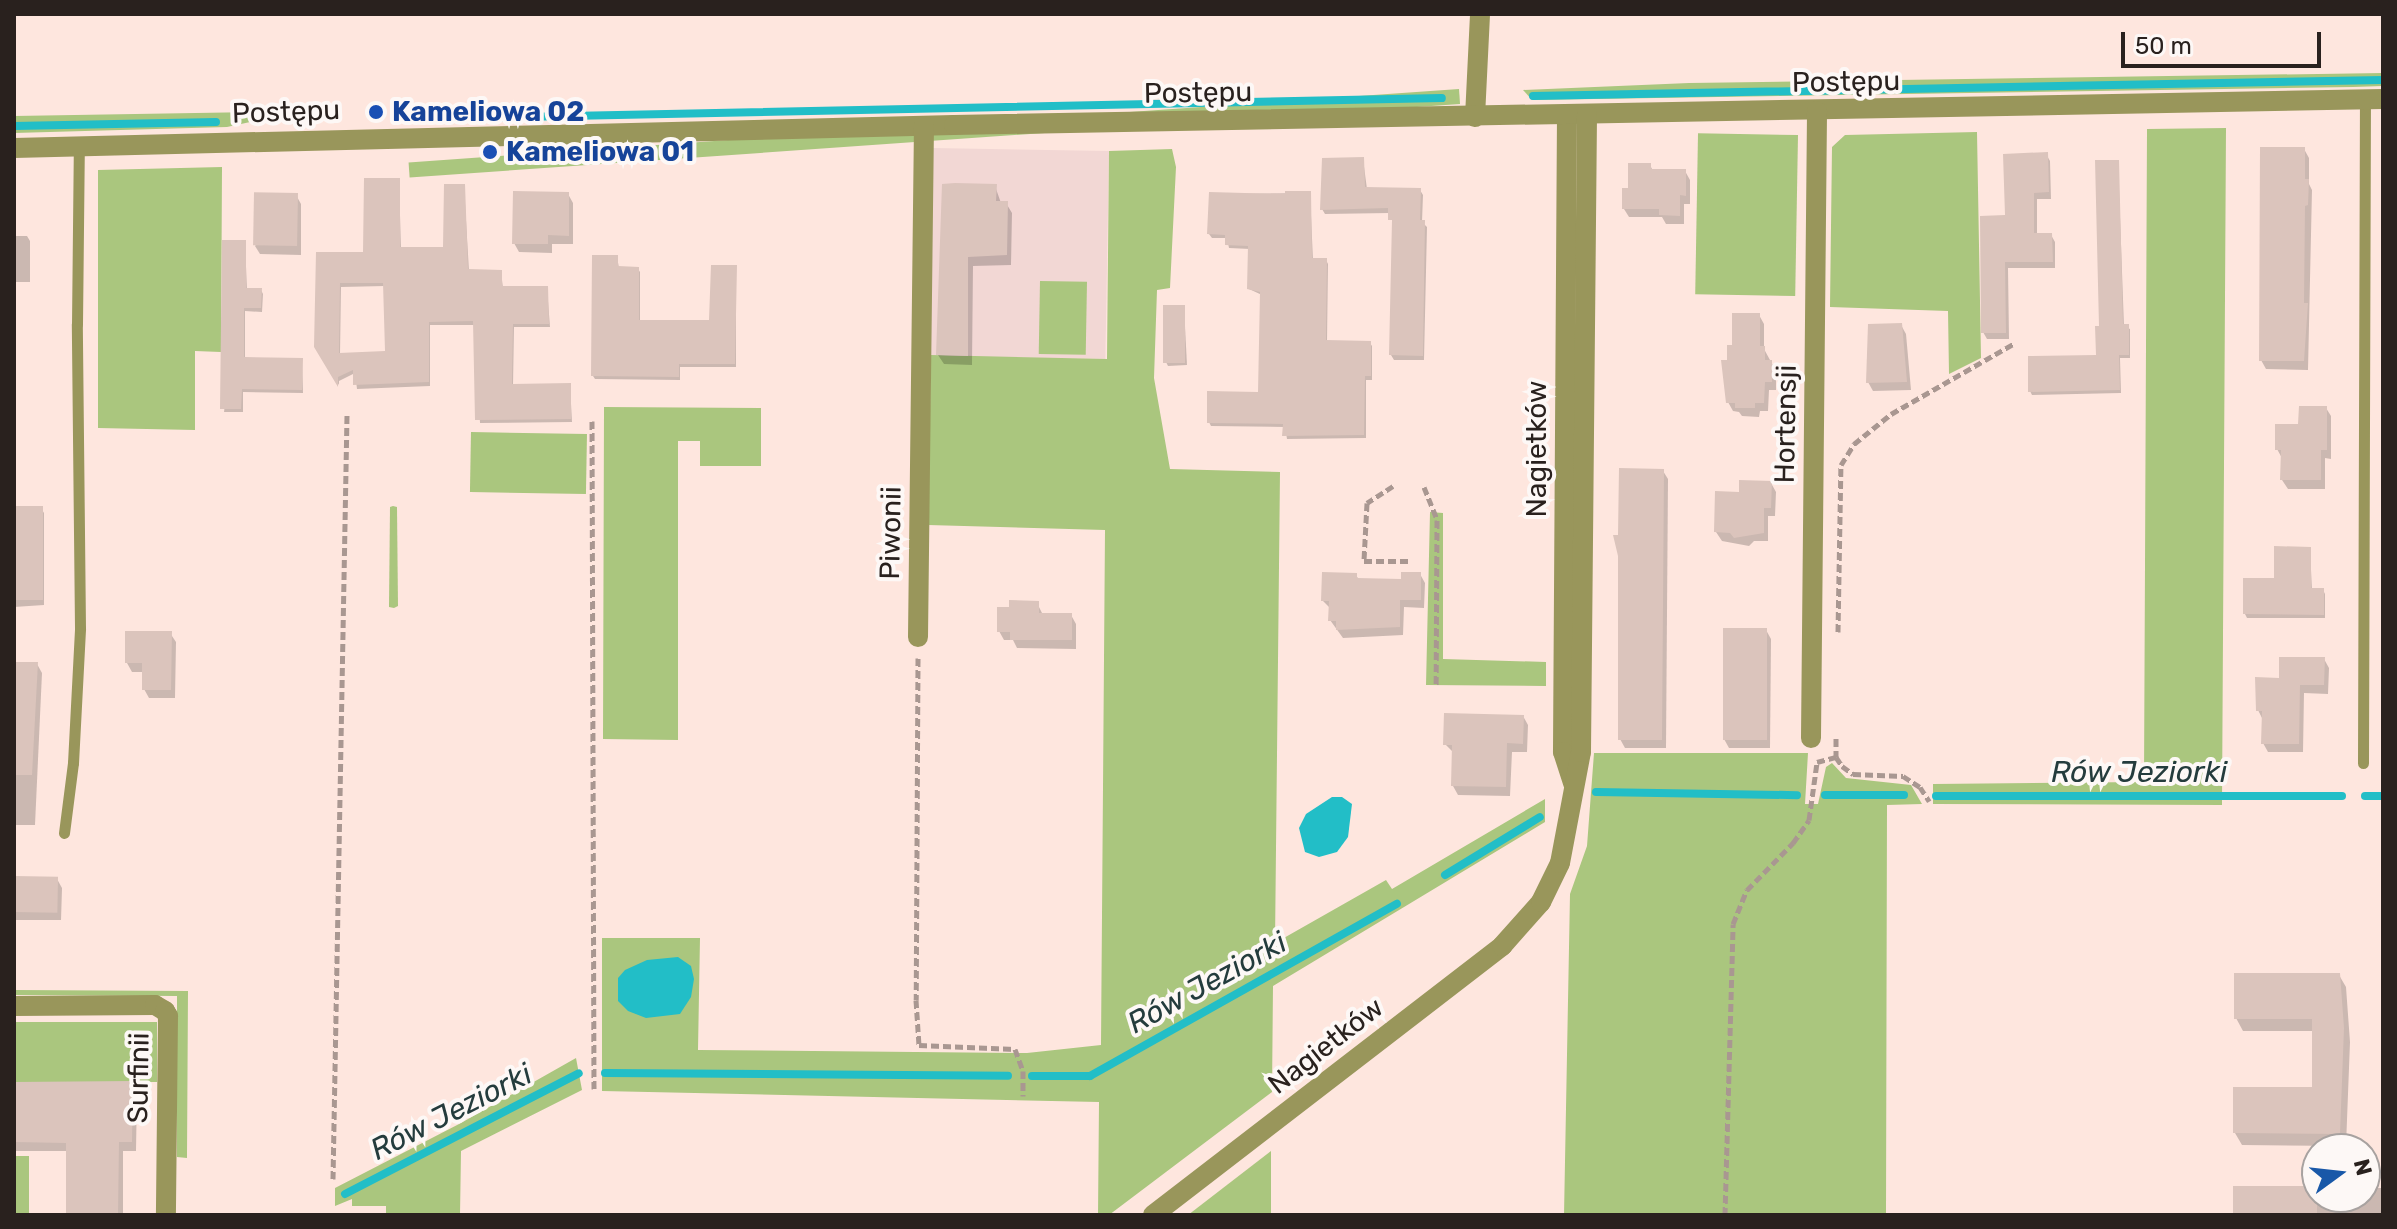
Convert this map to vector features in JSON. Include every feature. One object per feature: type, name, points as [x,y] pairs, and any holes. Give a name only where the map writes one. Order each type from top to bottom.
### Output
[{"type":"street","points":[[1475,117],[1480,14]]},
{"type":"street","name":"Postępu","points":[[14,148],[924,126],[2374,99]]},
{"type":"street","name":"Hortensji","points":[[1811,738],[1817,111]]},
{"type":"street","name":"Nagietków","points":[[1153,1215],[1502,946],[1541,902],[1560,863],[1581,752],[1577,114]]},
{"type":"street","name":"Piwonii","points":[[918,637],[924,126]]},
{"type":"street","name":"Surfinii","points":[[14,1006],[162,1007],[168,1016],[166,1215]]},
{"type":"lane","points":[[2363,763],[2374,99]]},
{"type":"lane","points":[[64,833],[73,763],[80,628],[79,146]]},
{"type":"path","points":[[1838,648],[1841,465],[1854,444],[1891,414],[2015,343]]},
{"type":"path","points":[[333,1179],[347,412]]},
{"type":"path","points":[[592,421],[594,1089]]},
{"type":"path","points":[[1393,486],[1367,503],[1364,561],[1410,561]]},
{"type":"path","points":[[1424,487],[1434,504],[1437,520],[1436,685]]},
{"type":"path","points":[[918,637],[919,1045],[1015,1049],[1023,1071],[1023,1096]]},
{"type":"path","points":[[1836,725],[1836,757],[1853,774],[1903,776],[1920,787],[1929,801]]},
{"type":"path","points":[[1725,1215],[1733,924],[1747,890],[1793,843],[1809,820],[1817,762],[1836,757]]},
{"type":"shaded area","points":[[933,148],[1109,151],[1105,359],[929,356]]},
{"type":"green space","points":[[2383,73],[2383,86],[2353,87],[1532,100],[1523,90],[1689,83]]},
{"type":"green space","points":[[1459,89],[1460,104],[410,177],[409,162]]},
{"type":"green space","points":[[263,112],[264,119],[227,127],[14,133],[14,116]]},
{"type":"green space","points":[[2226,128],[2222,805],[1933,804],[1933,784],[2144,782],[2147,129]]},
{"type":"green space","points":[[1977,132],[1981,358],[1949,374],[1948,311],[1830,307],[1832,147],[1845,135]]},
{"type":"green space","points":[[1698,133],[1798,135],[1795,296],[1695,294]]},
{"type":"green space","points":[[1172,149],[1176,167],[1170,288],[1157,290],[1154,378],[1170,469],[1280,472],[1275,943],[1386,880],[1392,889],[1545,799],[1545,822],[1273,986],[1272,1092],[1109,1215],[1098,1215],[1099,1102],[602,1091],[602,938],[700,938],[698,1050],[1027,1053],[1101,1045],[1105,530],[928,525],[931,355],[1107,359],[1109,151]]},
{"type":"green space","points":[[222,167],[221,352],[195,351],[195,430],[98,428],[98,170]]},
{"type":"green space","points":[[1040,281],[1087,282],[1086,355],[1039,354]]},
{"type":"green space","points":[[604,407],[761,408],[761,466],[700,466],[700,441],[678,441],[678,740],[603,739]]},
{"type":"green space","points":[[471,432],[587,434],[586,494],[470,492]]},
{"type":"green space","points":[[390,507],[397,507],[398,606],[394,608],[389,607]]},
{"type":"green space","points":[[1430,512],[1443,513],[1443,659],[1546,662],[1546,686],[1426,685]]},
{"type":"green space","points":[[1594,753],[1808,753],[1805,804],[1818,804],[1826,767],[1832,763],[1846,778],[1911,785],[1922,804],[1887,805],[1886,1215],[1564,1215],[1570,894],[1587,846]]},
{"type":"green space","points":[[14,990],[188,991],[187,1158],[177,1157],[177,996],[14,995]]},
{"type":"green space","points":[[14,1022],[157,1022],[157,1082],[14,1082]]},
{"type":"green space","points":[[576,1058],[582,1090],[461,1151],[460,1215],[386,1215],[386,1206],[352,1206],[352,1199],[335,1206],[335,1188],[461,1123]]},
{"type":"green space","points":[[1271,1151],[1271,1215],[1188,1215]]},
{"type":"green space","points":[[14,1156],[29,1156],[29,1215],[14,1215]]},
{"type":"water","points":[[1332,797],[1342,797],[1352,804],[1348,837],[1337,852],[1319,857],[1305,852],[1299,828],[1306,814]]},
{"type":"water","points":[[678,957],[691,966],[694,979],[691,997],[680,1014],[646,1018],[628,1011],[618,1001],[618,978],[625,970],[647,960]]},
{"type":"building","points":[[2260,147],[2305,147],[2305,179],[2309,179],[2308,205],[2305,206],[2304,303],[2308,303],[2304,361],[2259,361]]},
{"type":"building","points":[[2048,152],[2049,192],[2034,193],[2034,233],[2052,233],[2053,262],[2005,262],[2006,333],[1981,333],[1980,216],[2005,215],[2003,154]]},
{"type":"building","points":[[1364,157],[1365,187],[1421,188],[1420,220],[1425,220],[1423,356],[1389,355],[1392,220],[1388,220],[1388,208],[1320,210],[1322,158]]},
{"type":"building","points":[[2095,160],[2119,160],[2123,324],[2129,324],[2129,355],[2119,355],[2120,390],[2028,392],[2028,356],[2096,355],[2095,326],[2099,326]]},
{"type":"building","points":[[1628,163],[1651,163],[1651,169],[1686,169],[1686,196],[1680,195],[1680,216],[1659,215],[1659,209],[1622,209],[1622,188],[1628,188]]},
{"type":"building","points":[[364,178],[400,178],[400,247],[443,247],[444,184],[465,184],[468,269],[502,270],[502,286],[548,286],[549,324],[513,324],[512,384],[571,383],[571,419],[475,420],[473,321],[429,322],[429,382],[353,385],[353,370],[338,377],[338,387],[314,347],[316,252],[363,252]],"holes":[[[340,283],[383,283],[385,351],[339,353]]]},
{"type":"building","points":[[942,184],[997,184],[996,201],[1008,201],[1007,255],[968,257],[968,356],[936,355]]},
{"type":"building","points":[[513,191],[569,192],[569,236],[548,235],[548,244],[512,244]]},
{"type":"building","points":[[1285,191],[1311,191],[1312,258],[1327,258],[1326,340],[1371,341],[1371,376],[1365,376],[1364,435],[1282,436],[1283,424],[1207,423],[1207,391],[1258,392],[1260,292],[1247,289],[1248,246],[1225,245],[1225,235],[1207,234],[1209,192],[1285,194]]},
{"type":"building","points":[[254,192],[298,193],[297,246],[253,245]]},
{"type":"building","points":[[222,240],[246,240],[246,288],[262,288],[261,308],[244,308],[244,357],[303,358],[302,390],[242,389],[241,409],[220,409]]},
{"type":"building","points":[[592,255],[618,255],[618,266],[639,267],[639,320],[709,320],[711,265],[737,265],[735,364],[679,364],[679,377],[591,376]]},
{"type":"building","points":[[1163,305],[1185,305],[1185,363],[1163,363]]},
{"type":"building","points":[[1732,313],[1760,313],[1760,346],[1765,346],[1765,360],[1772,360],[1772,382],[1765,382],[1764,403],[1755,403],[1755,408],[1735,408],[1735,403],[1726,403],[1721,360],[1727,360],[1727,345],[1732,345]]},
{"type":"building","points":[[1902,323],[1907,382],[1866,383],[1868,324]]},
{"type":"building","points":[[2299,406],[2327,406],[2327,450],[2321,450],[2321,480],[2280,480],[2281,450],[2275,450],[2275,424],[2298,424]]},
{"type":"building","points":[[1619,468],[1664,469],[1662,740],[1618,740],[1618,556],[1613,535],[1618,535]]},
{"type":"building","points":[[1739,480],[1772,481],[1771,508],[1764,508],[1764,533],[1734,538],[1730,533],[1714,532],[1715,491],[1739,492]]},
{"type":"building","points":[[14,506],[43,506],[43,600],[14,600]]},
{"type":"building","points":[[2274,546],[2311,547],[2311,588],[2324,588],[2324,615],[2243,614],[2243,578],[2274,578]]},
{"type":"building","points":[[1322,572],[1357,573],[1357,578],[1401,579],[1401,572],[1421,572],[1421,600],[1400,600],[1400,627],[1336,630],[1336,621],[1328,621],[1329,601],[1321,601]]},
{"type":"building","points":[[1009,600],[1039,601],[1039,613],[1072,613],[1072,640],[1010,640],[1010,632],[997,632],[997,607],[1009,607]]},
{"type":"building","points":[[1723,628],[1767,628],[1767,740],[1723,740]]},
{"type":"building","points":[[125,631],[172,631],[171,690],[142,690],[142,663],[125,663]]},
{"type":"building","points":[[2279,657],[2325,657],[2324,685],[2300,685],[2299,744],[2261,744],[2262,711],[2256,711],[2255,677],[2279,678]]},
{"type":"building","points":[[14,662],[38,662],[32,775],[14,775]]},
{"type":"building","points":[[1444,713],[1524,715],[1523,744],[1507,743],[1506,787],[1451,786],[1452,745],[1443,745]]},
{"type":"building","points":[[14,876],[58,877],[57,913],[14,912]]},
{"type":"building","points":[[2234,973],[2340,973],[2344,1028],[2340,1133],[2233,1133],[2233,1087],[2312,1087],[2312,1019],[2234,1019]]},
{"type":"building","points":[[133,1081],[132,1142],[119,1142],[118,1215],[66,1215],[66,1143],[14,1142],[14,1082]]},
{"type":"building","points":[[2233,1186],[2301,1186],[2301,1213],[2317,1213],[2317,1215],[2233,1215]]},
{"type":"waterway","points":[[1533,96],[2383,80]]},
{"type":"waterway","points":[[426,119],[1442,98]]},
{"type":"waterway","points":[[14,126],[216,122]]},
{"type":"waterway","name":"Rów Jeziorki","points":[[1596,792],[1797,795]]},
{"type":"waterway","name":"Rów Jeziorki","points":[[1825,795],[1904,795]]},
{"type":"waterway","name":"Rów Jeziorki","points":[[1936,796],[2342,796]]},
{"type":"waterway","name":"Rów Jeziorki","points":[[2365,796],[2383,796]]},
{"type":"waterway","name":"Rów Jeziorki","points":[[1445,875],[1540,817]]},
{"type":"waterway","name":"Rów Jeziorki","points":[[1032,1076],[1090,1076],[1397,904]]},
{"type":"waterway","name":"Rów Jeziorki","points":[[345,1194],[579,1073]]},
{"type":"waterway","name":"Rów Jeziorki","points":[[605,1073],[1008,1076]]},
{"type":"place","name":"Kameliowa 02","points":[[376,112]]},
{"type":"place","name":"Kameliowa 01","points":[[490,152]]}]
